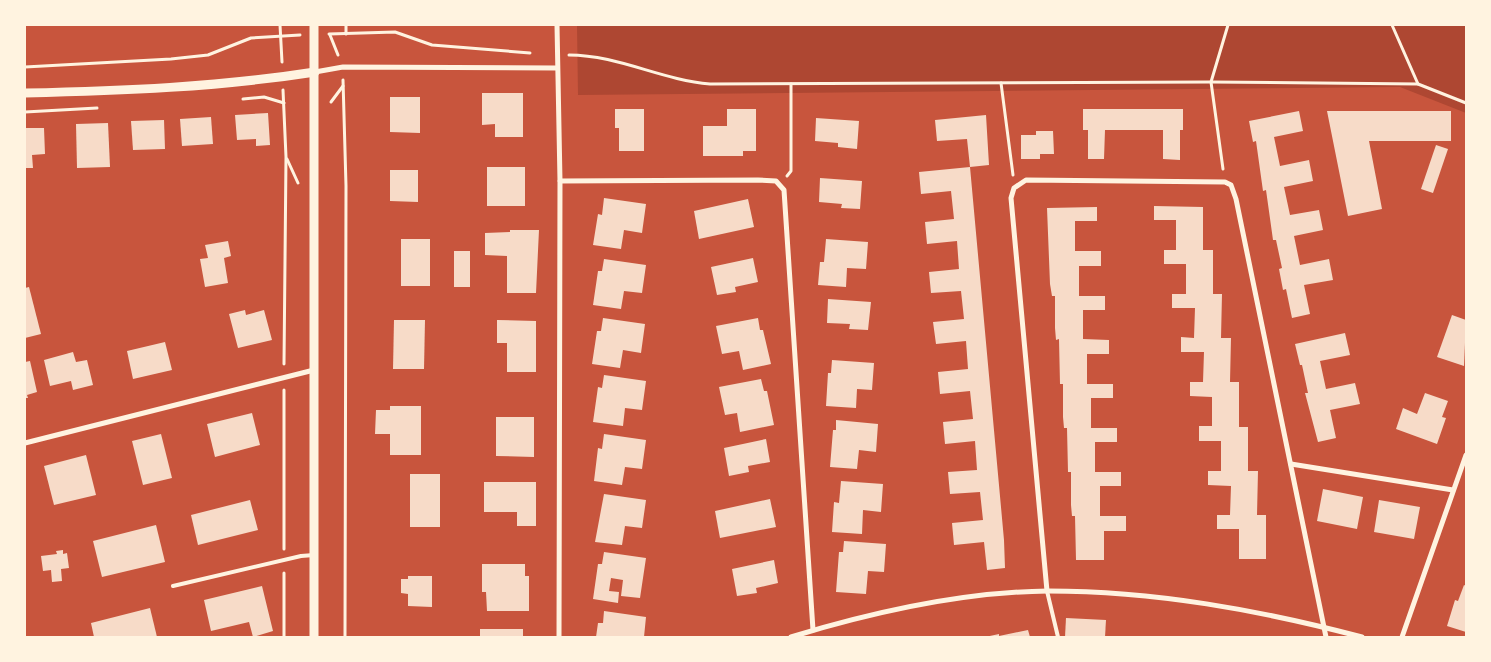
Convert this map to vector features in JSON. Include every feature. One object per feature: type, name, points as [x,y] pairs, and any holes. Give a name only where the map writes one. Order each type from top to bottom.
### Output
[{"type":"street","points":[[557,25],[556,54],[560,181],[559,637]]},
{"type":"street","points":[[314,30],[314,637]]},
{"type":"street","points":[[25,93],[110,92],[283,77],[343,67],[557,68]]},
{"type":"street","points":[[560,181],[758,180],[776,181],[781,185],[784,196],[813,630]]},
{"type":"street","points":[[1047,592],[1012,198],[1014,188],[1026,180],[1224,182],[1232,185],[1236,199],[1292,464],[1326,637]]},
{"type":"street","points":[[25,443],[314,370]]},
{"type":"street","points":[[1402,637],[1466,455]]},
{"type":"street","points":[[1292,464],[1453,490]]},
{"type":"street","points":[[792,637],[813,630],[963,598],[1047,592],[1171,598],[1265,614],[1362,637]]},
{"type":"lane","points":[[172,586],[284,560],[314,555]]},
{"type":"lane","points":[[1047,592],[1058,637]]},
{"type":"lane","points":[[813,630],[815,637]]},
{"type":"path","points":[[329,25],[329,34],[343,67]]},
{"type":"path","points":[[346,25],[346,34]]},
{"type":"path","points":[[1224,182],[1211,82],[1228,25]]},
{"type":"path","points":[[1392,25],[1418,84]]},
{"type":"path","points":[[25,67],[208,55],[251,38],[279,36],[314,30],[329,34],[395,32],[432,45],[606,57],[666,77],[689,82],[791,84],[1211,82],[1418,84],[1466,103]]},
{"type":"path","points":[[1001,83],[1014,188]]},
{"type":"path","points":[[781,185],[792,171],[791,84]]},
{"type":"path","points":[[343,86],[346,186],[345,637]]},
{"type":"path","points":[[284,637],[286,156]]},
{"type":"shaded area","points":[[577,25],[1466,25],[1466,113],[1400,87],[578,95]]},
{"type":"building","points":[[482,93],[523,93],[523,137],[495,137],[495,124],[482,125]]},
{"type":"building","points":[[390,97],[420,97],[420,133],[390,132]]},
{"type":"building","points":[[615,109],[644,109],[644,151],[619,151],[619,128],[615,128]]},
{"type":"building","points":[[727,109],[756,109],[756,151],[743,151],[743,156],[703,156],[703,126],[727,126]]},
{"type":"building","points":[[1083,109],[1183,109],[1183,130],[1180,130],[1180,160],[1163,159],[1163,130],[1105,130],[1104,159],[1088,159],[1088,130],[1083,130]]},
{"type":"building","points":[[1299,111],[1303,131],[1274,137],[1280,166],[1309,160],[1313,181],[1284,187],[1290,215],[1319,210],[1323,230],[1294,236],[1300,265],[1329,259],[1333,280],[1304,285],[1310,314],[1292,318],[1286,289],[1283,290],[1279,269],[1282,268],[1276,240],[1273,240],[1266,190],[1263,191],[1256,141],[1253,142],[1249,121]]},
{"type":"building","points":[[1327,111],[1451,111],[1451,141],[1369,141],[1382,209],[1348,216]]},
{"type":"building","points":[[268,113],[270,145],[256,146],[256,139],[237,140],[235,115]]},
{"type":"building","points":[[986,115],[989,165],[970,167],[967,139],[937,141],[935,120]]},
{"type":"building","points":[[211,117],[213,144],[182,146],[180,119]]},
{"type":"building","points":[[816,118],[859,121],[857,149],[838,147],[838,143],[815,141]]},
{"type":"building","points":[[164,120],[165,149],[133,150],[131,121]]},
{"type":"building","points":[[108,123],[110,167],[77,168],[76,124]]},
{"type":"building","points":[[25,128],[44,128],[45,154],[32,155],[33,168],[25,168]]},
{"type":"building","points":[[1036,131],[1053,131],[1054,154],[1040,154],[1040,159],[1021,159],[1021,135],[1036,135]]},
{"type":"building","points":[[1436,145],[1448,149],[1433,193],[1421,189]]},
{"type":"building","points":[[487,167],[525,167],[525,206],[487,206]]},
{"type":"building","points":[[970,167],[1004,540],[1005,568],[987,570],[984,542],[954,545],[952,523],[983,520],[980,492],[950,494],[948,472],[977,470],[975,441],[945,444],[943,422],[973,419],[970,391],[940,394],[938,372],[968,369],[966,341],[936,344],[933,322],[964,319],[961,291],[931,293],[929,272],[959,269],[957,241],[927,244],[925,222],[954,219],[951,191],[921,194],[919,172]]},
{"type":"building","points":[[390,170],[418,170],[418,202],[390,201]]},
{"type":"building","points":[[820,178],[862,181],[860,209],[841,208],[842,204],[819,202]]},
{"type":"building","points":[[604,198],[646,204],[642,233],[624,230],[621,249],[593,245],[598,214],[602,215]]},
{"type":"building","points":[[748,199],[754,227],[699,239],[694,211]]},
{"type":"building","points":[[1154,206],[1203,207],[1203,250],[1213,250],[1213,294],[1222,294],[1221,338],[1231,338],[1230,382],[1239,382],[1239,427],[1248,427],[1248,471],[1258,471],[1257,515],[1266,515],[1266,559],[1239,559],[1239,529],[1217,529],[1217,515],[1230,515],[1231,486],[1208,485],[1208,471],[1221,471],[1221,441],[1199,441],[1199,426],[1212,426],[1212,397],[1190,396],[1190,382],[1203,382],[1204,352],[1181,352],[1181,337],[1194,338],[1195,308],[1172,308],[1172,294],[1186,294],[1186,264],[1164,264],[1164,250],[1176,250],[1176,220],[1154,220]]},
{"type":"building","points":[[1097,207],[1097,221],[1075,221],[1075,251],[1101,251],[1101,266],[1079,266],[1079,296],[1105,296],[1105,310],[1083,310],[1083,339],[1109,340],[1109,354],[1087,354],[1087,384],[1113,384],[1113,398],[1091,398],[1091,428],[1117,428],[1117,442],[1095,442],[1095,472],[1121,472],[1121,486],[1100,486],[1100,516],[1126,516],[1126,531],[1104,531],[1104,560],[1076,560],[1075,516],[1072,516],[1071,505],[1071,472],[1068,472],[1067,428],[1064,428],[1063,417],[1063,384],[1060,384],[1059,339],[1056,340],[1055,328],[1055,296],[1052,296],[1050,284],[1047,208]]},
{"type":"building","points":[[510,230],[539,230],[536,293],[507,293],[507,256],[485,255],[485,233],[510,232]]},
{"type":"building","points":[[401,239],[430,239],[430,286],[401,286]]},
{"type":"building","points":[[826,239],[868,242],[866,269],[847,268],[846,287],[818,285],[820,262],[824,262]]},
{"type":"building","points":[[228,241],[231,256],[224,258],[228,283],[205,287],[200,259],[208,258],[205,245]]},
{"type":"building","points":[[454,251],[470,251],[470,287],[454,287]]},
{"type":"building","points":[[753,258],[758,282],[735,287],[736,292],[717,295],[711,267]]},
{"type":"building","points":[[604,259],[646,265],[642,293],[624,291],[621,309],[593,305],[598,271],[602,271]]},
{"type":"building","points":[[29,287],[41,334],[25,338],[25,288]]},
{"type":"building","points":[[828,299],[871,302],[868,330],[849,329],[850,324],[827,323]]},
{"type":"building","points":[[245,310],[246,315],[264,310],[272,340],[238,348],[229,314]]},
{"type":"building","points":[[1452,315],[1466,320],[1464,366],[1437,357]]},
{"type":"building","points":[[603,318],[645,324],[641,353],[623,350],[620,368],[592,364],[597,331],[601,331]]},
{"type":"building","points":[[758,318],[760,330],[763,330],[771,364],[743,370],[739,351],[722,354],[716,326]]},
{"type":"building","points":[[394,320],[425,320],[424,369],[393,369]]},
{"type":"building","points":[[497,320],[536,321],[536,372],[507,372],[507,343],[497,343]]},
{"type":"building","points":[[1345,333],[1350,355],[1320,361],[1326,389],[1355,383],[1360,404],[1330,410],[1336,438],[1318,442],[1305,393],[1308,393],[1302,365],[1300,365],[1295,344]]},
{"type":"building","points":[[165,342],[172,370],[133,379],[127,351]]},
{"type":"building","points":[[73,352],[76,362],[87,360],[93,385],[73,390],[71,381],[50,386],[44,360]]},
{"type":"building","points":[[832,360],[874,363],[872,390],[857,389],[856,408],[826,406],[828,373],[831,373]]},
{"type":"building","points":[[30,361],[37,392],[27,395],[28,398],[25,398],[25,362]]},
{"type":"building","points":[[604,375],[646,381],[642,410],[625,408],[623,426],[593,422],[598,387],[602,388]]},
{"type":"building","points":[[761,379],[764,391],[767,391],[774,425],[740,432],[737,413],[725,415],[719,387]]},
{"type":"building","points":[[1425,393],[1448,401],[1442,417],[1446,418],[1437,444],[1396,429],[1403,408],[1417,414]]},
{"type":"building","points":[[390,406],[421,406],[421,455],[390,455],[390,434],[375,434],[376,410],[390,410]]},
{"type":"building","points":[[252,413],[260,445],[215,457],[207,424]]},
{"type":"building","points":[[496,417],[534,417],[534,457],[496,456]]},
{"type":"building","points":[[836,420],[878,424],[876,452],[859,450],[857,469],[830,467],[833,430],[836,430]]},
{"type":"building","points":[[161,434],[172,478],[143,485],[132,441]]},
{"type":"building","points":[[604,434],[646,440],[642,469],[625,467],[622,485],[594,481],[598,448],[602,449]]},
{"type":"building","points":[[766,439],[770,462],[748,466],[749,472],[729,476],[724,448]]},
{"type":"building","points":[[86,455],[96,495],[54,505],[44,466]]},
{"type":"building","points":[[410,474],[440,474],[440,527],[410,527]]},
{"type":"building","points":[[841,481],[883,484],[881,512],[863,510],[862,534],[832,532],[834,502],[839,503]]},
{"type":"building","points":[[484,482],[536,482],[536,526],[517,526],[517,512],[484,512]]},
{"type":"building","points":[[1323,489],[1363,497],[1357,529],[1317,521]]},
{"type":"building","points":[[604,494],[646,500],[642,528],[625,526],[622,545],[595,542]]},
{"type":"building","points":[[770,499],[776,527],[720,538],[715,511]]},
{"type":"building","points":[[250,500],[258,530],[198,545],[191,515]]},
{"type":"building","points":[[1379,500],[1420,507],[1414,539],[1374,532]]},
{"type":"building","points":[[156,525],[165,562],[102,577],[93,541]]},
{"type":"building","points":[[844,541],[886,544],[884,572],[868,571],[866,594],[836,592],[839,552],[843,552]]},
{"type":"building","points":[[63,550],[63,554],[67,553],[69,568],[61,569],[62,581],[52,582],[51,570],[43,571],[41,556],[57,554],[56,551]]},
{"type":"building","points":[[604,552],[646,558],[640,598],[621,596],[623,580],[611,578],[609,591],[619,592],[618,603],[593,599],[598,564],[602,564]]},
{"type":"building","points":[[774,560],[778,583],[756,588],[757,593],[737,596],[732,569]]},
{"type":"building","points":[[482,564],[525,564],[525,576],[529,576],[529,611],[487,611],[486,592],[482,592]]},
{"type":"building","points":[[408,576],[432,576],[432,607],[408,606],[408,594],[401,593],[401,579],[408,579]]},
{"type":"building","points":[[1464,585],[1466,586],[1466,632],[1447,626],[1455,600],[1458,601]]},
{"type":"building","points":[[262,586],[273,631],[253,637],[249,622],[211,631],[204,600]]},
{"type":"building","points":[[150,608],[157,637],[94,637],[91,623]]},
{"type":"building","points":[[604,611],[646,617],[644,637],[596,637],[598,623],[603,623]]},
{"type":"building","points":[[1066,618],[1106,620],[1105,637],[1065,637]]},
{"type":"building","points":[[480,629],[523,629],[523,637],[480,637]]},
{"type":"building","points":[[1028,630],[1030,637],[985,637],[999,634],[999,636]]}]
